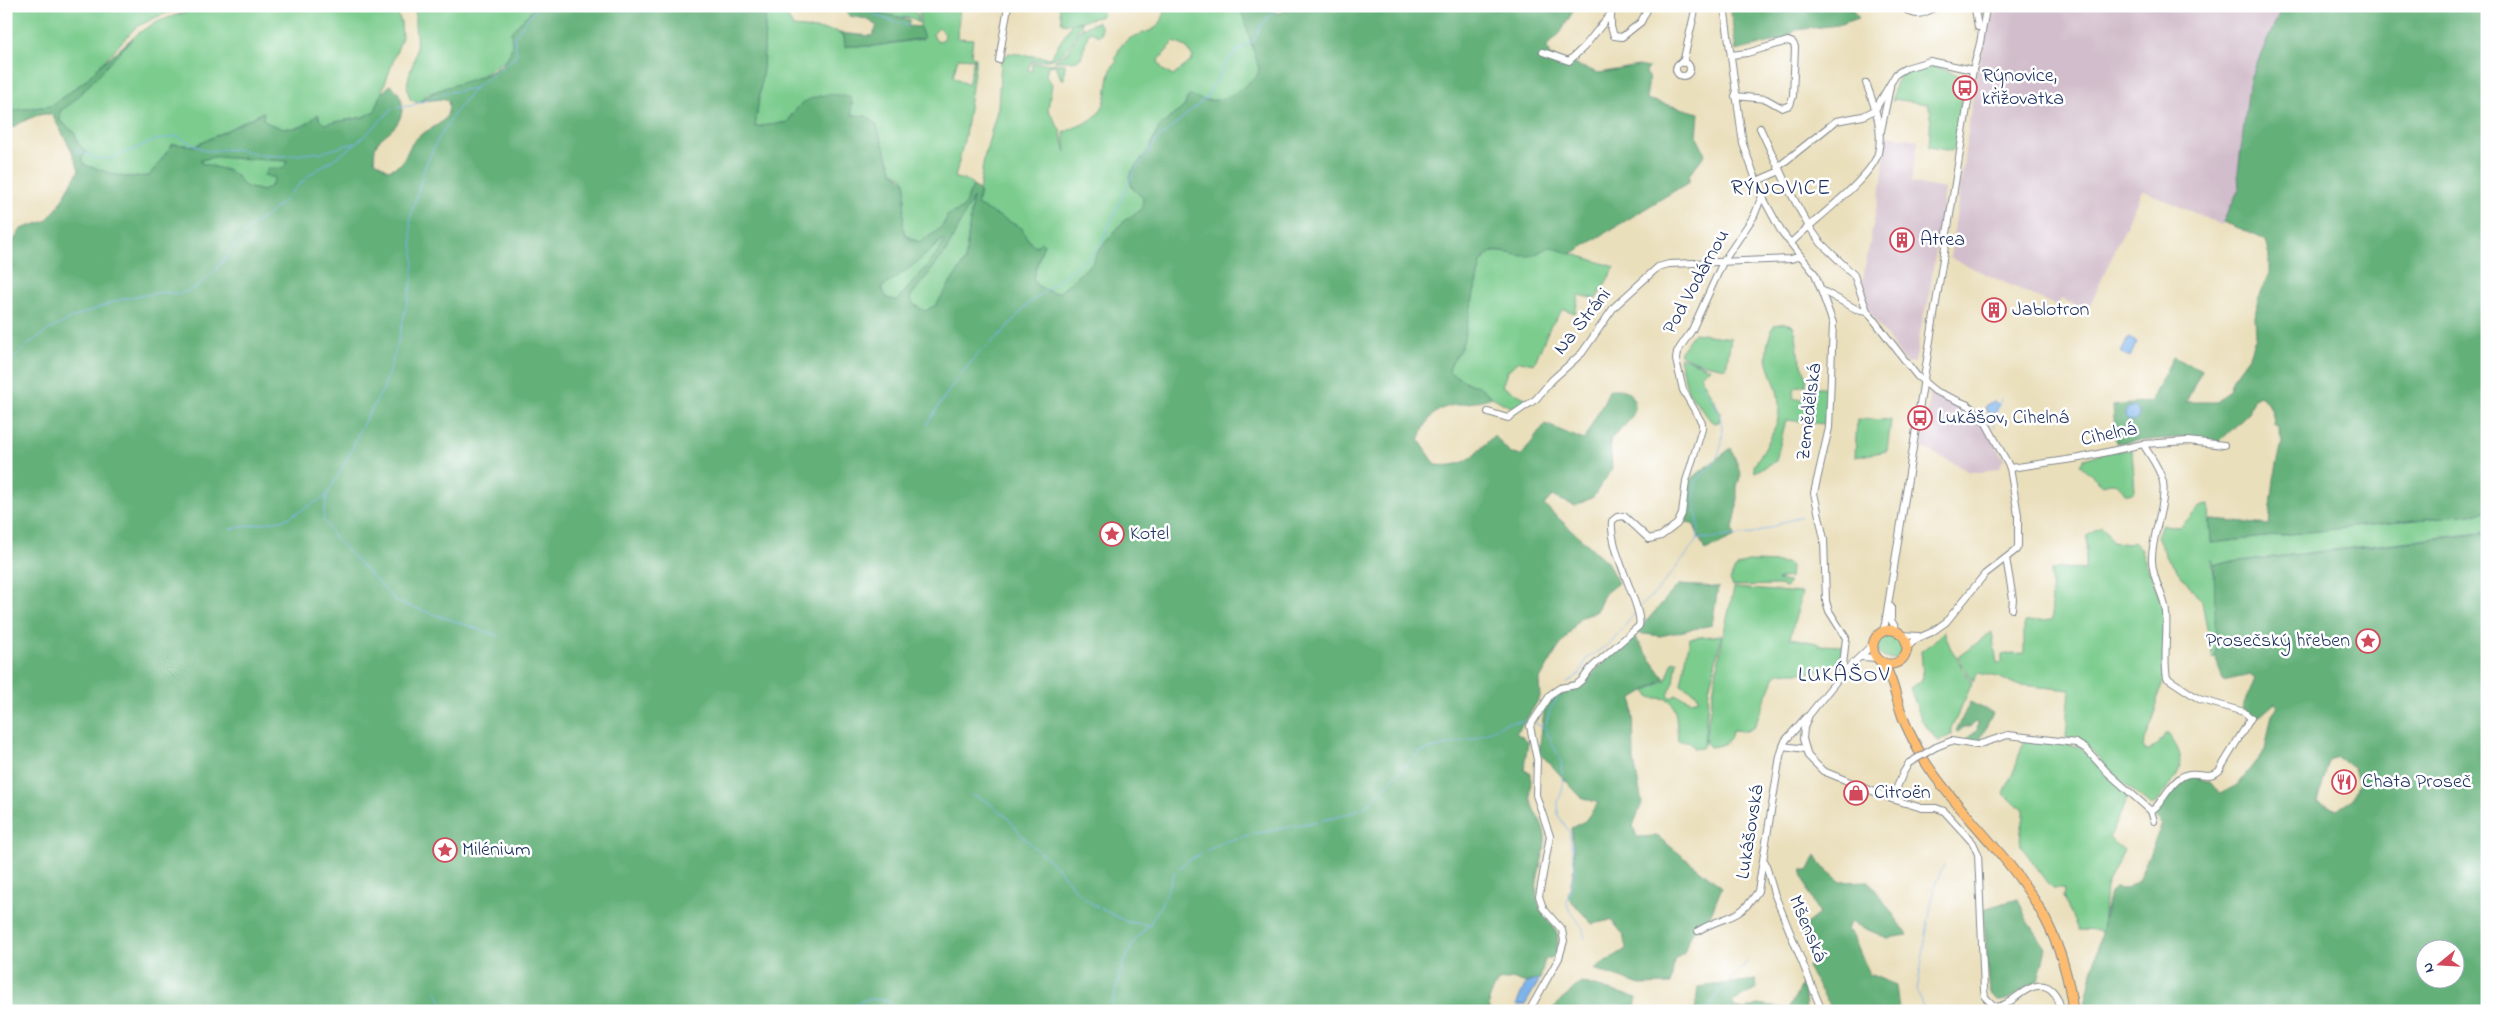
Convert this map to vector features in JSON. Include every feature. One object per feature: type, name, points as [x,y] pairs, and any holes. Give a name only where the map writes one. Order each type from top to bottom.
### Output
[{"type":"main road","points":[[1880,660],[1890,664],[1898,662],[1905,656],[1907,648],[1900,633],[1890,630],[1882,633],[1874,643],[1874,651],[1896,696],[1915,744],[1934,775],[2021,880],[2042,910],[2061,953],[2073,1011]]},
{"type":"main road","points":[[1896,696],[1893,675],[1898,662]]},
{"type":"street","points":[[999,60],[1008,6]]},
{"type":"street","points":[[1543,52],[1569,61],[1584,47],[1617,6]]},
{"type":"street","points":[[1612,13],[1612,32],[1614,36],[1622,37],[1641,22],[1649,6]]},
{"type":"street","points":[[1683,63],[1696,6]]},
{"type":"street","points":[[1724,6],[1743,144],[1762,196]]},
{"type":"street","points":[[1902,6],[1912,14],[1920,15],[1937,6]]},
{"type":"street","points":[[1882,633],[1885,624],[1976,54],[1978,23],[1973,7],[1987,8],[1976,54]]},
{"type":"street","points":[[1731,55],[1747,53],[1788,41],[1793,43],[1795,47],[1794,96],[1790,105],[1782,108],[1766,99],[1735,96]]},
{"type":"street","points":[[1757,181],[1779,169],[1836,121],[1863,116],[1875,110],[1896,74],[1906,68],[1930,61],[1973,70]]},
{"type":"street","points":[[1791,243],[1808,225],[1850,189],[1874,164],[1878,153],[1880,134],[1892,80]]},
{"type":"street","points":[[1866,83],[1875,110],[1880,134]]},
{"type":"street","points":[[1760,128],[1808,225],[1821,243],[1854,275],[1867,311],[1901,357],[1923,380],[1935,391],[1968,405],[1978,413],[2010,468],[2018,515],[2018,546],[1986,574],[1946,622],[1907,648]]},
{"type":"street","name":"Zemědělská","points":[[1762,196],[1774,220],[1815,274],[1823,291],[1833,323],[1833,356],[1828,428],[1814,494],[1824,539],[1826,601],[1829,612],[1846,638],[1842,674]]},
{"type":"street","name":"Pod Vodárnou","points":[[1529,1011],[1559,958],[1564,941],[1562,930],[1543,908],[1539,896],[1550,836],[1536,794],[1537,760],[1531,735],[1532,722],[1551,694],[1560,688],[1576,684],[1582,680],[1591,668],[1639,626],[1639,614],[1615,549],[1612,521],[1617,517],[1624,516],[1646,537],[1653,539],[1667,532],[1680,519],[1686,481],[1702,429],[1701,417],[1683,390],[1676,360],[1677,352],[1692,330],[1723,262],[1754,216],[1762,196]]},
{"type":"street","name":"Na Stráni","points":[[1488,412],[1508,418],[1536,398],[1552,380],[1582,353],[1614,307],[1658,267],[1669,264],[1791,259],[1800,256]]},
{"type":"street","points":[[1823,291],[1856,309],[1867,311]]},
{"type":"street","name":"Cihelná","points":[[2010,468],[2080,458],[2143,444],[2188,441],[2224,445]]},
{"type":"street","points":[[2143,444],[2163,483],[2164,494],[2152,550],[2152,563],[2154,580],[2166,611],[2164,641],[2166,678],[2199,699],[2244,712],[2251,718],[2219,771],[2211,776],[2191,774],[2181,777],[2156,808],[2151,811]]},
{"type":"street","points":[[2006,558],[2014,603],[2012,609]]},
{"type":"street","points":[[1892,580],[1890,618],[1900,633],[1911,637],[1924,635]]},
{"type":"street","name":"Lukášovská","points":[[1698,932],[1740,914],[1758,891],[1771,806],[1783,746],[1793,730],[1809,715],[1842,674],[1874,643]]},
{"type":"street","points":[[1858,658],[1868,656],[1880,660]]},
{"type":"street","points":[[1809,715],[1803,732],[1805,749],[1812,761],[1823,771],[1892,799],[1922,808],[1940,809],[1950,815],[1977,849],[1984,990],[1989,1003],[1995,1007],[2003,1006],[2032,987],[2042,986],[2054,992],[2061,1009]]},
{"type":"street","points":[[1892,799],[1910,763],[1936,748],[1951,741],[1978,745],[2008,735],[2076,744],[2086,749],[2106,772],[2151,811],[2154,821]]},
{"type":"street","points":[[1783,746],[1805,749]]},
{"type":"street","name":"Mšenská","points":[[1764,859],[1774,893],[1822,1011]]},
{"type":"shaded area","points":[[1998,6],[2283,6],[2250,78],[2238,172],[2239,189],[2222,225],[2142,190],[2088,310],[2061,299],[2057,306],[1950,258],[1976,74],[1989,24]]},
{"type":"shaded area","points":[[1887,135],[1918,140],[1911,183],[1945,189],[1928,303],[1923,316],[1915,363],[1905,362],[1866,307],[1861,288],[1882,179]]},
{"type":"shaded area","points":[[1931,391],[1971,410],[1990,434],[2004,459],[1998,468],[1983,472],[1970,472],[1922,447]]},
{"type":"green space","points":[[6,6],[187,6],[136,27],[86,80],[51,106],[6,111]]},
{"type":"green space","points":[[209,6],[394,6],[401,22],[402,37],[375,111],[364,117],[324,124],[319,119],[319,115],[302,127],[293,129],[266,122],[263,119],[263,112],[195,146],[173,144],[149,176],[133,178],[116,176],[84,165],[82,159],[84,150],[78,143],[74,132],[60,121],[60,111],[82,93],[119,51],[140,32],[165,19]]},
{"type":"green space","points":[[417,6],[536,6],[511,32],[514,44],[512,52],[505,60],[478,78],[427,94],[419,103],[411,100],[407,87],[416,50],[415,18]]},
{"type":"green space","points":[[536,6],[766,6],[763,69],[755,127],[788,122],[799,106],[817,97],[838,95],[851,98],[852,115],[866,116],[876,124],[893,172],[905,181],[903,227],[907,237],[918,242],[940,229],[947,216],[963,208],[973,186],[980,191],[977,205],[1022,228],[1034,245],[1037,246],[1041,242],[1044,243],[1033,278],[1036,285],[1053,293],[1060,292],[1092,263],[1099,250],[1124,221],[1142,209],[1143,198],[1133,189],[1129,177],[1149,150],[1159,127],[1184,107],[1190,94],[1209,101],[1218,100],[1243,88],[1258,75],[1259,68],[1240,6],[1259,6],[1279,13],[1286,10],[1286,6],[1576,6],[1561,32],[1547,47],[1550,56],[1599,73],[1638,66],[1649,68],[1646,72],[1649,80],[1646,99],[1699,113],[1697,137],[1705,154],[1689,175],[1689,182],[1571,254],[1551,247],[1531,256],[1496,251],[1486,256],[1481,263],[1462,346],[1450,366],[1449,372],[1470,384],[1479,386],[1492,397],[1448,406],[1440,410],[1432,416],[1419,440],[1436,465],[1456,464],[1470,459],[1494,435],[1511,454],[1522,455],[1545,424],[1584,440],[1610,389],[1628,392],[1635,403],[1633,415],[1629,421],[1610,440],[1612,469],[1593,497],[1575,506],[1552,496],[1544,505],[1607,562],[1618,583],[1604,594],[1597,611],[1580,618],[1557,650],[1539,681],[1540,697],[1516,733],[1528,741],[1524,770],[1531,773],[1531,800],[1545,836],[1537,885],[1538,902],[1541,911],[1554,927],[1558,938],[1554,957],[1545,959],[1540,979],[1526,983],[1515,979],[1498,981],[1489,999],[1490,1011],[6,1011],[6,293],[14,240],[21,229],[46,221],[58,207],[79,170],[71,149],[52,115],[35,116],[6,131],[6,111],[51,106],[86,80],[99,66],[134,37],[72,103],[60,111],[60,121],[74,132],[78,143],[86,152],[82,159],[85,165],[124,177],[149,176],[173,144],[195,146],[264,112],[263,119],[266,122],[287,128],[304,125],[318,114],[319,119],[324,124],[364,117],[375,111],[382,93],[390,85],[395,88],[401,98],[401,114],[396,125],[376,145],[374,160],[388,170],[395,168],[403,161],[411,145],[420,135],[438,125],[447,116],[449,109],[448,101],[444,99],[421,101],[432,93],[446,87],[479,77],[505,61],[511,49],[511,32]],"holes":[[[214,157],[288,161],[283,168],[268,169],[264,175],[275,178],[271,186],[263,191],[246,187],[236,175],[229,171],[201,163],[201,160]],[[973,198],[965,261],[936,305],[925,311],[913,304],[910,297],[945,253]],[[943,239],[945,242],[939,251],[897,301],[887,298],[881,288],[916,263]]]},
{"type":"green space","points":[[766,6],[788,6],[787,15],[793,27],[836,31],[844,36],[845,46],[874,46],[923,39],[920,27],[920,14],[913,6],[960,6],[957,38],[973,39],[971,55],[975,58],[965,136],[955,178],[969,181],[973,186],[963,208],[949,215],[937,231],[919,242],[904,234],[902,228],[906,186],[903,177],[893,172],[880,136],[866,116],[852,115],[850,110],[853,103],[791,115],[788,122],[755,127],[763,69]],"holes":[[[939,28],[945,34],[944,39],[939,41],[935,39],[933,34]],[[958,58],[974,59],[968,85],[953,76]]]},
{"type":"green space","points":[[844,6],[866,6],[877,12],[910,20],[908,26],[920,27],[924,38],[874,46],[846,46],[845,48],[844,36],[838,33],[872,36],[877,26],[867,19],[849,16]]},
{"type":"green space","points":[[866,6],[908,6],[918,15],[918,23],[912,18],[889,16]]},
{"type":"green space","points":[[1059,6],[1101,6],[1102,16],[1073,23],[1082,22],[1073,40],[1064,52],[1051,59],[1031,61],[1028,70],[1032,71],[1032,63],[1065,64],[1064,79],[1061,79],[1056,65],[1048,66],[1046,76],[1052,84],[1048,109],[1060,130],[1066,152],[1064,133],[1088,122],[1100,111],[1105,99],[1110,71],[1117,61],[1115,58],[1120,47],[1132,38],[1157,27],[1164,15],[1164,6],[1240,6],[1259,68],[1258,75],[1241,90],[1227,98],[1200,100],[1187,98],[1184,107],[1159,127],[1149,150],[1135,167],[1131,186],[1143,198],[1142,209],[1124,221],[1099,250],[1092,263],[1060,292],[1053,293],[1036,285],[1033,277],[1044,243],[1034,246],[1024,234],[977,205],[984,158],[998,107],[1001,60],[1009,53],[1050,58],[1072,24],[1062,23]],"holes":[[[1174,42],[1186,47],[1193,57],[1191,61],[1173,76],[1163,70],[1158,61]]]},
{"type":"green space","points":[[1730,6],[1849,6],[1859,18],[1838,25],[1795,30],[1788,38],[1736,51]]},
{"type":"green space","points":[[2283,6],[2487,6],[2487,512],[2211,543],[2210,521],[2213,520],[2269,525],[2274,479],[2282,441],[2278,427],[2274,424],[2272,411],[2266,401],[2259,395],[2253,398],[2249,413],[2220,441],[2184,437],[2116,443],[2113,406],[2150,402],[2173,357],[2202,370],[2186,402],[2217,402],[2229,390],[2233,378],[2249,356],[2256,335],[2255,317],[2258,298],[2269,273],[2269,256],[2265,241],[2257,235],[2223,222],[2239,189],[2238,172],[2250,78]]},
{"type":"green space","points":[[1097,22],[1101,25],[1101,34],[1099,36],[1089,31],[1081,58],[1074,61],[1054,61],[1068,52],[1082,28]]},
{"type":"green space","points":[[1928,64],[1964,77],[1955,148],[1951,151],[1929,147],[1931,113],[1928,104],[1893,99],[1897,79],[1901,75]]},
{"type":"green space","points":[[214,157],[288,161],[271,186],[263,191],[246,187],[236,175],[229,171],[201,163],[201,160]]},
{"type":"green space","points":[[973,196],[965,261],[936,305],[925,312],[913,304],[910,297],[945,253]]},
{"type":"green space","points":[[944,239],[945,242],[933,258],[897,301],[887,298],[880,289],[916,263]]},
{"type":"green space","points":[[1551,247],[1615,267],[1596,299],[1579,295],[1575,313],[1563,309],[1550,327],[1534,364],[1519,361],[1508,370],[1502,386],[1529,400],[1516,408],[1508,406],[1479,387],[1449,372],[1449,366],[1462,346],[1481,263],[1490,252],[1530,254]]},
{"type":"green space","points":[[1785,323],[1792,325],[1794,328],[1799,355],[1806,377],[1806,385],[1795,387],[1793,398],[1801,400],[1805,393],[1812,392],[1816,388],[1827,388],[1825,424],[1786,420],[1776,461],[1755,472],[1754,466],[1770,439],[1779,409],[1776,387],[1767,360],[1769,338],[1774,325]]},
{"type":"green space","points":[[1694,333],[1731,338],[1726,368],[1708,365],[1679,353]]},
{"type":"green space","points":[[1681,357],[1710,368],[1700,375],[1720,412],[1719,422],[1714,423],[1711,421],[1688,391],[1679,359]]},
{"type":"green space","points":[[1857,419],[1891,420],[1887,451],[1855,457]]},
{"type":"green space","points":[[1731,448],[1741,474],[1737,487],[1737,509],[1733,529],[1735,537],[1705,551],[1694,525],[1684,521],[1687,482]]},
{"type":"green space","points":[[2115,450],[2132,450],[2135,491],[2130,494],[2125,493],[2116,484],[2103,485],[2080,465],[2084,459]]},
{"type":"green space","points":[[2209,504],[2211,543],[2487,512],[2487,532],[2214,564],[2212,559],[2217,599],[2215,640],[2218,658],[2213,659],[2202,602],[2167,558],[2157,536],[2162,525],[2180,527],[2202,505]]},
{"type":"green space","points":[[2101,526],[2105,529],[2112,542],[2128,544],[2133,542],[2140,548],[2164,609],[2163,682],[2156,700],[2156,711],[2143,746],[2145,750],[2152,749],[2165,734],[2168,734],[2178,751],[2181,764],[2175,777],[2157,802],[2151,806],[2118,779],[2088,746],[2066,737],[2070,690],[2012,684],[1999,677],[1978,673],[1973,682],[1958,657],[1992,632],[1997,663],[2002,662],[2002,655],[2021,654],[2024,652],[2024,622],[2052,620],[2051,571],[2061,568],[2085,570],[2087,535]]},
{"type":"green space","points":[[2487,533],[2487,1011],[2086,1011],[2084,1009],[2110,892],[2114,888],[2125,889],[2138,881],[2162,824],[2153,815],[2180,780],[2190,775],[2210,782],[2220,794],[2237,785],[2265,750],[2272,714],[2278,706],[2275,703],[2260,716],[2253,716],[2242,708],[2255,679],[2250,675],[2223,681],[2216,658],[2214,564]],"holes":[[[2337,757],[2353,768],[2359,782],[2352,800],[2338,809],[2318,802],[2329,760]]]},
{"type":"green space","points":[[1748,562],[1788,563],[1791,567],[1790,579],[1787,577],[1777,580],[1789,582],[1789,584],[1785,587],[1779,585],[1733,586],[1730,580],[1735,570]]},
{"type":"green space","points":[[1678,585],[1718,587],[1712,625],[1660,636],[1636,633]]},
{"type":"green space","points":[[1734,588],[1802,593],[1790,638],[1819,645],[1843,646],[1840,657],[1834,665],[1827,669],[1818,672],[1779,673],[1775,676],[1754,727],[1747,731],[1732,730],[1730,738],[1725,743],[1710,747],[1706,743],[1705,738],[1723,636]]},
{"type":"green space","points":[[1944,631],[1950,647],[1972,684],[1951,728],[1951,735],[1938,741],[1922,721],[1910,688],[1921,681],[1923,676],[1921,651]]},
{"type":"green space","points":[[1890,633],[1899,637],[1903,646],[1899,655],[1890,659],[1881,655],[1877,646],[1881,637]]},
{"type":"green space","points":[[1722,635],[1709,689],[1704,745],[1702,748],[1694,749],[1688,741],[1678,741],[1675,712],[1672,703],[1667,699],[1649,697],[1646,691],[1666,680],[1673,661],[1677,661],[1674,682],[1668,695],[1671,698],[1676,695],[1692,701],[1699,699],[1697,694],[1681,684],[1690,638]]},
{"type":"green space","points":[[1634,636],[1665,679],[1633,698],[1634,761],[1642,803],[1633,826],[1637,837],[1657,836],[1722,887],[1708,921],[1696,928],[1689,937],[1684,953],[1674,960],[1671,984],[1640,985],[1594,969],[1626,949],[1623,934],[1611,920],[1592,924],[1568,897],[1575,864],[1571,828],[1585,821],[1598,803],[1581,797],[1539,752],[1544,711],[1557,692],[1580,687],[1607,658]]},
{"type":"green space","points":[[1970,702],[1993,713],[1979,742],[1967,741],[1967,738],[1977,731],[1978,723],[1976,722],[1970,727],[1964,727],[1958,732],[1956,731]]},
{"type":"green space","points":[[2024,739],[2079,746],[2129,794],[2109,838],[2124,850],[2106,887],[2103,929],[2100,931],[2078,930],[2063,897],[2064,888],[2053,888],[2021,846],[2020,837],[2024,809],[2015,805],[2004,794]]},
{"type":"green space","points":[[1816,855],[1823,867],[1841,882],[1869,881],[1908,935],[1887,938],[1850,922],[1847,930],[1852,934],[1869,974],[1896,985],[1899,1011],[1833,1011],[1807,967],[1814,957],[1801,928],[1819,914],[1808,892],[1801,870],[1809,870]]},
{"type":"green space","points":[[2018,899],[2026,918],[2046,948],[2038,981],[2013,997],[1998,1001],[1990,994],[1983,909]]},
{"type":"green space","points":[[1804,979],[1806,1011],[1695,1011],[1698,987],[1756,980],[1757,989],[1732,1002],[1735,1008],[1745,1010],[1757,1005],[1789,1009]]},
{"type":"green space","points":[[1581,982],[1637,998],[1634,1011],[1550,1011]]},
{"type":"water","points":[[2128,338],[2137,342],[2130,357],[2121,353]]},
{"type":"water","points":[[1994,401],[1999,405],[1992,417],[1985,409],[1986,405]]},
{"type":"water","points":[[2129,407],[2135,407],[2139,414],[2135,421],[2129,421],[2125,417],[2125,411]]},
{"type":"water","points":[[1540,979],[1525,1005],[1516,1005],[1526,983]]},
{"type":"waterway","points":[[6,366],[31,342],[49,330],[79,315],[122,299],[162,292],[180,294],[197,287],[214,272],[248,229],[275,209],[309,175],[346,151],[367,134],[393,108],[410,106],[445,93],[475,88],[514,58],[517,53],[514,37],[537,6]]},
{"type":"waterway","points":[[862,6],[876,16],[908,26]]},
{"type":"waterway","points":[[927,424],[954,383],[977,355],[1004,331],[1026,306],[1094,253],[1101,244],[1134,171],[1157,140],[1206,98],[1227,62],[1239,50],[1255,40],[1261,25],[1279,6]]},
{"type":"waterway","points":[[475,88],[458,108],[437,141],[424,169],[410,219],[414,262],[412,282],[397,346],[383,390],[360,429],[351,452],[327,495],[323,519],[334,537],[397,602],[499,636]]},
{"type":"waterway","points":[[77,151],[100,159],[110,159],[156,140],[177,136],[206,151],[236,149],[260,155],[281,156],[324,152],[354,143]]},
{"type":"waterway","points":[[1640,607],[1664,583],[1698,537],[1695,486],[1697,481],[1713,464],[1722,442],[1723,431],[1717,410],[1712,401],[1696,383]]},
{"type":"waterway","points":[[1995,428],[1994,420],[2001,399]]},
{"type":"waterway","points":[[231,529],[286,519],[326,496]]},
{"type":"waterway","points":[[1698,539],[1753,534],[1801,516]]},
{"type":"waterway","points":[[1567,683],[1580,674],[1586,659],[1612,642],[1635,613]]},
{"type":"waterway","points":[[1562,691],[1550,710],[1545,728],[1561,761],[1563,788],[1558,802],[1558,815],[1569,831],[1575,869],[1567,903],[1582,927],[1585,938]]},
{"type":"waterway","points":[[1110,1011],[1123,964],[1136,938],[1149,925],[1160,907],[1175,872],[1187,861],[1221,843],[1245,836],[1338,817],[1365,807],[1419,752],[1473,739],[1508,722],[1529,721]]},
{"type":"waterway","points":[[1535,723],[1545,728]]},
{"type":"waterway","points":[[971,795],[985,800],[1008,818],[1023,837],[1056,866],[1074,888],[1092,904],[1127,922],[1149,925]]},
{"type":"waterway","points":[[1924,1011],[1917,990],[1934,887],[1944,865]]},
{"type":"waterway","points":[[1707,1011],[1719,993],[1747,962]]},
{"type":"waterway","points":[[436,992],[448,1011]]},
{"type":"waterway","points":[[839,1011],[868,999],[887,1000],[899,1011]]},
{"type":"waterway","points":[[1519,1005],[1519,1011]]},
{"type":"place","name":"Rýnovice, křižovatka","points":[[1965,88]]},
{"type":"place","name":"Atrea","points":[[1902,240]]},
{"type":"place","name":"Jablotron","points":[[1994,310]]},
{"type":"place","name":"Lukášov, Cihelná","points":[[1920,418]]},
{"type":"place","name":"Kotel","points":[[1112,534]]},
{"type":"place","name":"Prosečský hřeben","points":[[2368,641]]},
{"type":"place","name":"Chata Proseč","points":[[2344,782]]},
{"type":"place","name":"Citroën","points":[[1856,793]]},
{"type":"place","name":"Milénium","points":[[445,850]]},
{"type":"district","name":"RÝNOVICE","points":[[1781,189]]},
{"type":"district","name":"LUKÁŠOV","points":[[1844,676]]}]
